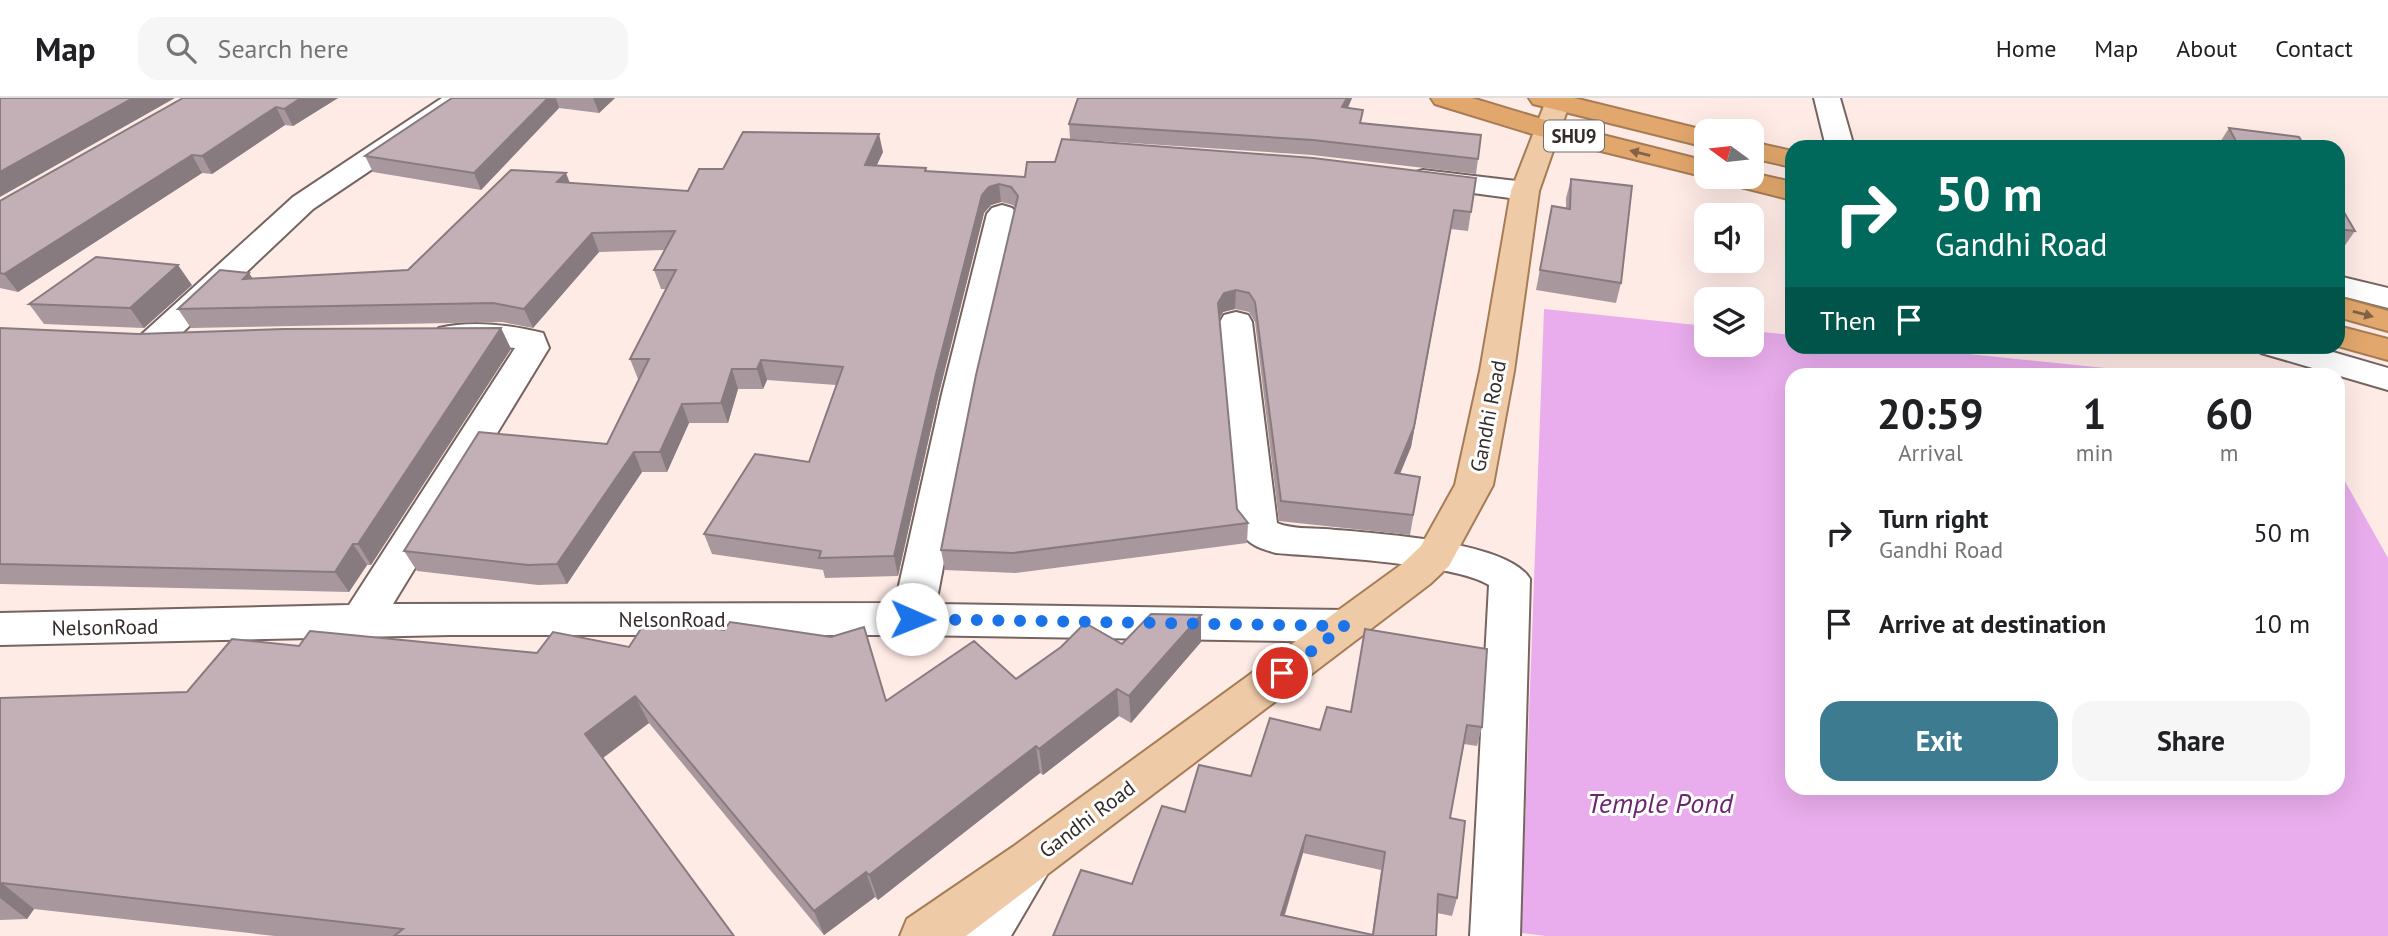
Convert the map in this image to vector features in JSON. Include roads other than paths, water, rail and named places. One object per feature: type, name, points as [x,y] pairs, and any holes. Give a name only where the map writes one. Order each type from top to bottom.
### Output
[{"type":"highway","name":"SHU9","points":[[1444,98],[1548,110],[1694,137]]},
{"type":"highway","name":"SHU9","points":[[1548,110],[1694,165]]},
{"type":"highway","points":[[1764,153],[1785,157]]},
{"type":"highway","points":[[1764,184],[1785,189]]},
{"type":"highway","points":[[2345,309],[2388,321]]},
{"type":"highway","points":[[2345,338],[2388,350]]},
{"type":"main road","name":"Gandhi Road","points":[[925,936],[1031,861],[1416,574],[1435,556],[1474,485],[1497,372],[1525,191],[1548,110]]},
{"type":"street","points":[[206,340],[139,341],[303,203],[460,98]]},
{"type":"street","points":[[1827,98],[1838,140]]},
{"type":"street","points":[[1392,175],[1525,191]]},
{"type":"street","points":[[912,619],[959,394],[1002,214]]},
{"type":"street","points":[[2345,287],[2388,298]]},
{"type":"street","points":[[1236,322],[1258,529],[1276,539],[1435,556],[1492,567],[1501,570],[1510,579],[1495,936]]},
{"type":"street","points":[[360,621],[532,348],[531,340],[520,336],[420,336]]},
{"type":"street","points":[[2301,354],[2388,379]]},
{"type":"street","name":"NelsonRoad","points":[[0,629],[360,621],[912,619],[1345,626]]},
{"type":"street","points":[[983,936],[1031,861]]},
{"type":"water","name":"Temple Pond","points":[[1544,309],[1694,325],[1694,357],[1764,357],[1764,332],[1785,334],[1785,354],[1968,354],[2105,368],[1785,368],[1785,795],[2345,795],[2345,481],[2388,558],[2388,936],[1546,936],[1521,933]]}]
